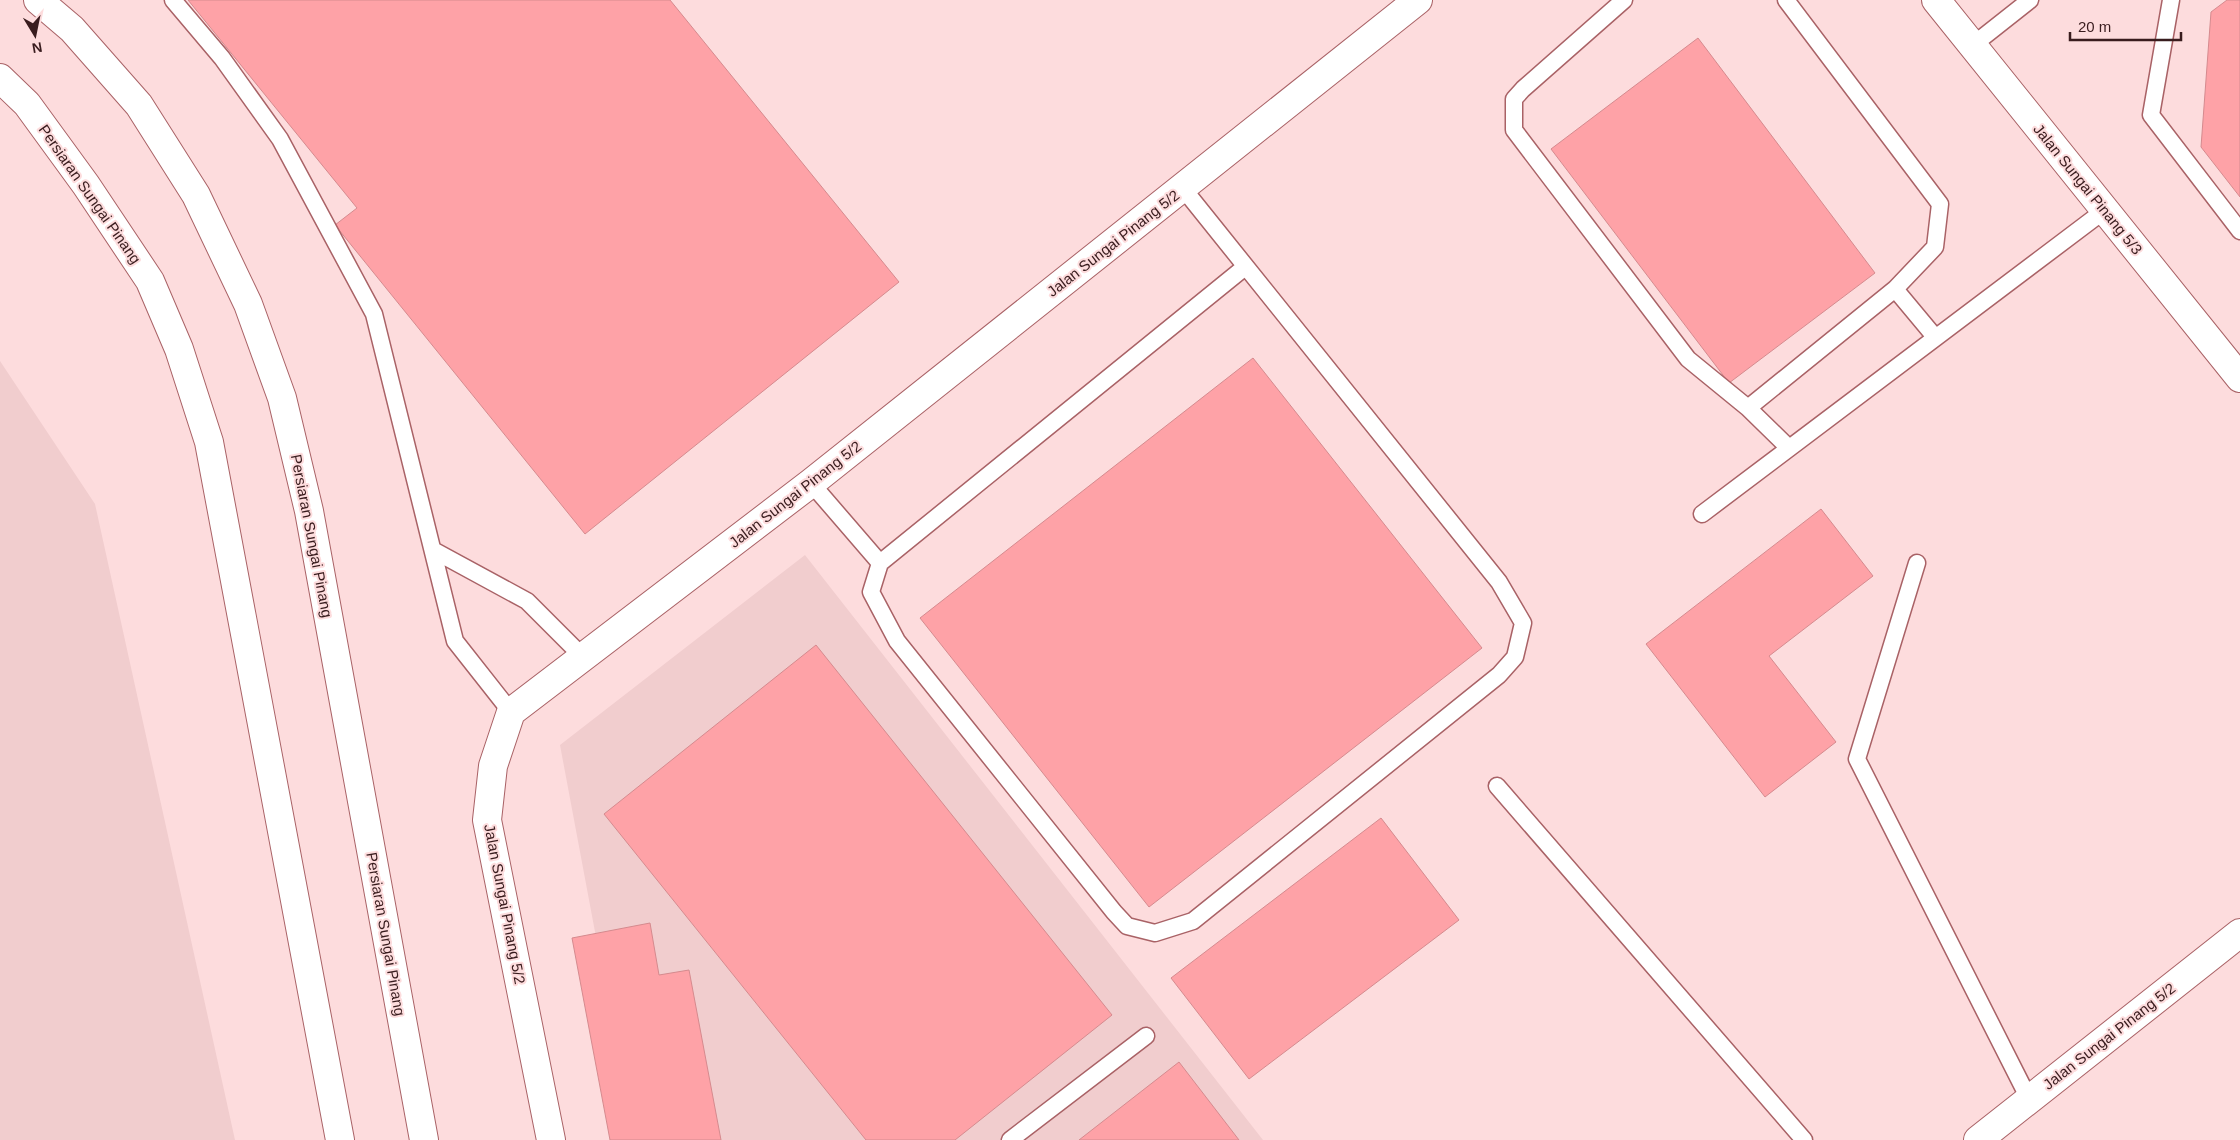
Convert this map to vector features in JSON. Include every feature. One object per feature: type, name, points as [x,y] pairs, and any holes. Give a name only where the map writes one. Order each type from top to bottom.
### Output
[{"type":"street","name":"Persiaran Sungai Pinang","points":[[38,0],[72,29],[139,105],[196,196],[248,304],[282,398],[309,511],[424,1140]]},
{"type":"street","name":"Jalan Sungai Pinang 5/2","points":[[551,1140],[487,820],[493,766],[511,712],[811,483],[1418,0]]},
{"type":"street","name":"Jalan Sungai Pinang 5/3","points":[[1936,0],[2240,378]]},
{"type":"street","name":"Persiaran Sungai Pinang","points":[[0,78],[27,104],[86,185],[150,281],[179,349],[209,442],[340,1140]]},
{"type":"street","name":"Jalan Sungai Pinang 5/2","points":[[1978,1140],[2240,933]]},
{"type":"lane","points":[[173,0],[222,58],[280,139],[374,314],[455,641],[511,712]]},
{"type":"lane","points":[[1624,0],[1523,88],[1514,100],[1514,130],[1688,359],[1748,408],[1789,448]]},
{"type":"lane","points":[[1748,408],[1895,289],[1935,247],[1940,204],[1786,0]]},
{"type":"lane","points":[[1973,45],[2030,0]]},
{"type":"lane","points":[[2171,0],[2151,115],[2240,231]]},
{"type":"lane","points":[[1182,188],[1245,266],[1499,582],[1524,623],[1515,657],[1492,681],[1193,921],[1155,933],[1127,926],[1114,912],[897,641],[871,592],[880,563],[1245,266]]},
{"type":"lane","points":[[1702,514],[2105,210]]},
{"type":"lane","points":[[1895,289],[1935,337]]},
{"type":"lane","points":[[811,483],[880,563]]},
{"type":"lane","points":[[433,550],[527,601],[583,657]]},
{"type":"lane","points":[[1916,563],[1857,759],[2029,1099]]},
{"type":"lane","points":[[1498,786],[1804,1140]]},
{"type":"lane","points":[[1010,1140],[1146,1036]]},
{"type":"shaded area","points":[[0,361],[95,504],[235,1140],[0,1140]]},
{"type":"shaded area","points":[[805,555],[1263,1140],[634,1140],[560,745]]},
{"type":"building","points":[[188,0],[670,0],[899,282],[585,534],[335,225],[357,208]]},
{"type":"building","points":[[2227,0],[2240,0],[2240,197],[2201,147],[2211,12]]},
{"type":"building","points":[[1698,38],[1875,273],[1729,383],[1551,149]]},
{"type":"building","points":[[1253,358],[1482,648],[1149,907],[920,618]]},
{"type":"building","points":[[1821,509],[1873,576],[1769,656],[1836,742],[1765,797],[1646,644]]},
{"type":"building","points":[[816,645],[1112,1015],[955,1140],[866,1140],[604,814]]},
{"type":"building","points":[[1381,818],[1459,920],[1249,1079],[1171,978]]},
{"type":"building","points":[[650,923],[659,975],[689,970],[721,1140],[610,1140],[572,938]]},
{"type":"building","points":[[1179,1062],[1239,1140],[1079,1140]]}]
